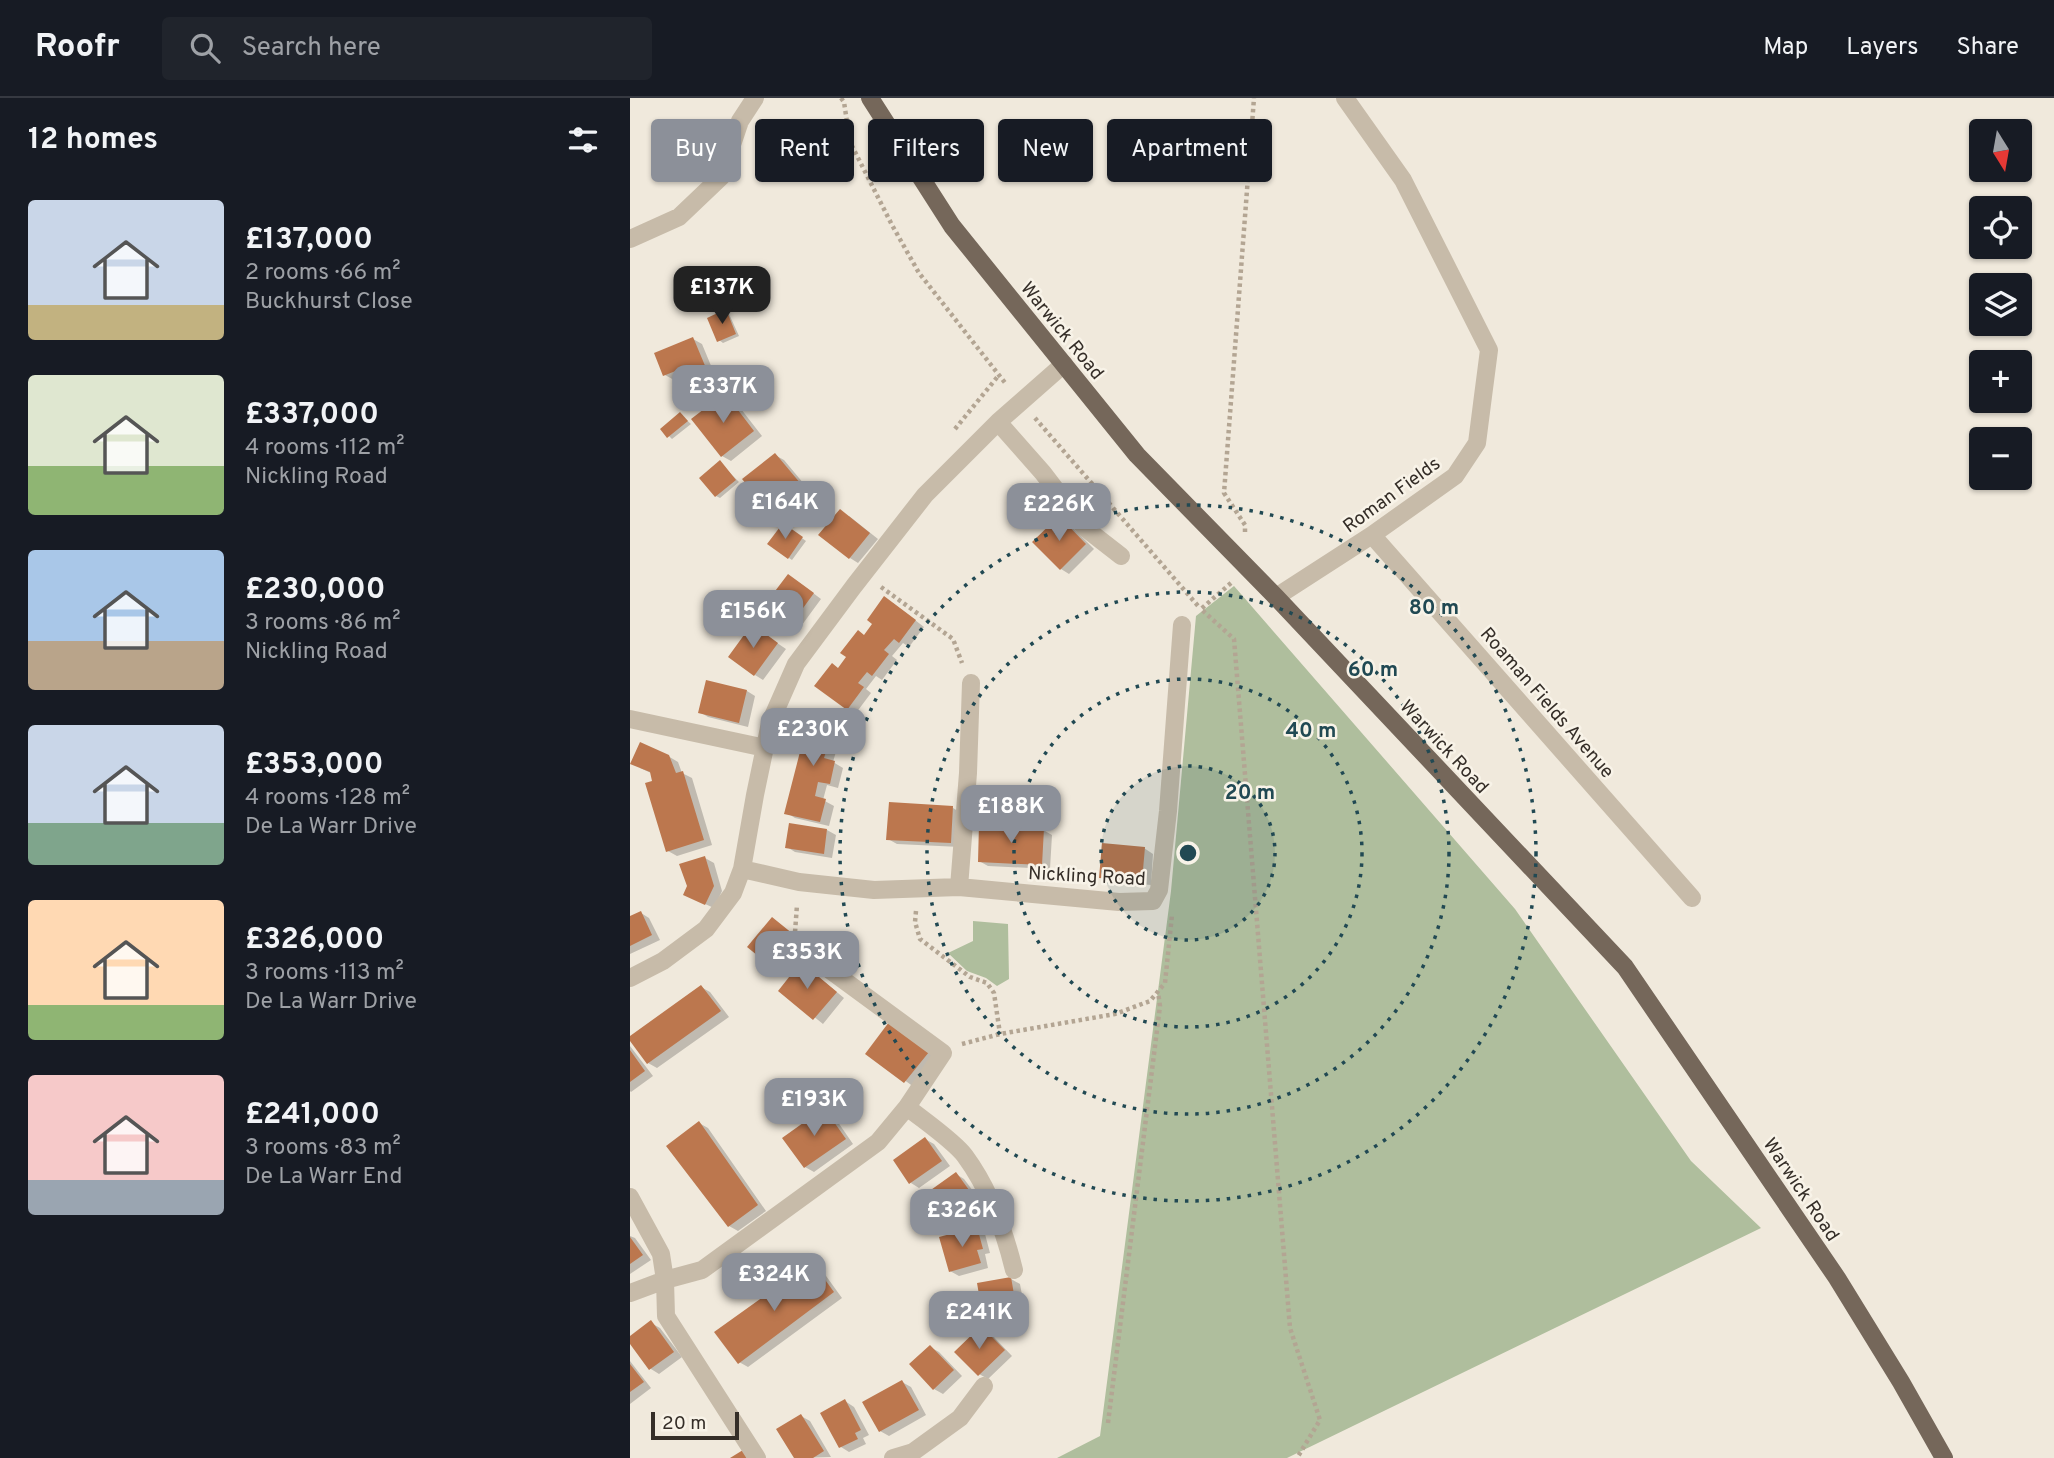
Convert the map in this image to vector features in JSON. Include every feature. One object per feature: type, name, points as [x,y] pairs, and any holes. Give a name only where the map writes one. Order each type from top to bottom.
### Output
[{"type":"main road","name":"Warwick Road","points":[[870,98],[951,226],[1137,455],[1276,597],[1625,967],[1837,1278],[1944,1458]]},
{"type":"street","points":[[630,239],[679,217],[721,177],[740,121],[755,98]]},
{"type":"street","name":"Roman Fields","points":[[1276,597],[1372,535],[1455,476],[1477,443],[1489,351],[1403,180],[1345,98]]},
{"type":"street","points":[[630,978],[663,961],[706,929],[733,893],[742,869],[770,723],[796,664],[925,495],[998,422],[1064,365]]},
{"type":"street","points":[[998,422],[1043,473],[1085,528],[1121,556]]},
{"type":"street","name":"Roaman Fields Avenue","points":[[1372,535],[1692,898]]},
{"type":"street","name":"Nickling Road","points":[[742,869],[799,882],[874,890],[960,887],[1119,902],[1153,901],[1159,890],[1191,624]]},
{"type":"street","points":[[960,887],[971,683]]},
{"type":"street","points":[[630,719],[765,748]]},
{"type":"street","points":[[630,1293],[702,1270],[878,1142],[907,1107],[943,1053],[819,962]]},
{"type":"street","points":[[907,1107],[964,1154],[991,1199],[1014,1270]]},
{"type":"street","points":[[630,1197],[662,1254],[666,1316],[757,1458]]},
{"type":"street","points":[[893,1458],[913,1452],[960,1418],[984,1386]]},
{"type":"path","points":[[841,98],[844,102],[849,142],[919,273],[1021,402],[1201,609],[1234,639],[1290,1328],[1320,1420],[1297,1458]]},
{"type":"path","points":[[1191,624],[1201,609],[1247,569],[1245,525],[1224,493],[1254,98]]},
{"type":"path","points":[[863,574],[953,639],[971,683]]},
{"type":"path","points":[[943,1053],[962,1043],[1115,1014],[1150,1001],[1165,983],[1175,891],[1160,879]]},
{"type":"path","points":[[794,946],[799,882]]},
{"type":"path","points":[[918,888],[915,922],[920,939],[970,977],[987,983],[994,993],[1000,1034]]},
{"type":"path","points":[[1108,1423],[1160,1006],[1158,992]]},
{"type":"green space","points":[[1234,586],[1515,909],[1691,1161],[1761,1228],[1287,1458],[1057,1458],[1100,1436],[1171,891],[1196,616]]},
{"type":"green space","points":[[973,921],[1008,924],[1009,979],[997,986],[986,978],[967,971],[948,953],[973,941]]},
{"type":"building","points":[[726,309],[736,334],[717,342],[707,318]]},
{"type":"building","points":[[693,337],[711,380],[686,390],[678,370],[663,376],[654,353]]},
{"type":"building","points":[[725,393],[754,431],[721,457],[691,419]]},
{"type":"building","points":[[680,412],[688,421],[667,438],[660,429]]},
{"type":"building","points":[[775,453],[806,490],[773,516],[742,479]]},
{"type":"building","points":[[720,460],[736,480],[715,497],[699,478]]},
{"type":"building","points":[[840,509],[870,533],[849,559],[818,535]]},
{"type":"building","points":[[1059,516],[1086,544],[1060,570],[1032,542]]},
{"type":"building","points":[[783,523],[803,537],[788,559],[767,544]]},
{"type":"building","points":[[788,574],[814,593],[790,626],[763,607]]},
{"type":"building","points":[[884,596],[916,620],[899,643],[894,639],[884,650],[889,654],[872,676],[867,672],[858,683],[864,687],[847,710],[814,686],[832,663],[838,668],[846,657],[840,653],[858,630],[864,635],[872,624],[867,620]]},
{"type":"building","points":[[752,624],[778,643],[754,676],[728,657]]},
{"type":"building","points":[[706,680],[747,690],[739,723],[698,713]]},
{"type":"building","points":[[810,713],[844,721],[838,747],[828,745],[824,758],[835,761],[830,784],[818,782],[815,796],[826,799],[820,822],[784,814]]},
{"type":"building","points":[[640,742],[669,755],[676,773],[683,771],[704,840],[666,852],[645,783],[652,781],[650,772],[630,764]]},
{"type":"building","points":[[889,802],[953,806],[951,843],[886,840]]},
{"type":"building","points":[[789,823],[827,829],[824,854],[785,848]]},
{"type":"building","points":[[979,824],[1044,828],[1042,865],[978,862]]},
{"type":"building","points":[[1102,843],[1145,847],[1142,881],[1099,878]]},
{"type":"building","points":[[705,856],[714,886],[705,905],[683,895],[687,886],[679,864]]},
{"type":"building","points":[[641,911],[652,935],[630,946],[630,916]]},
{"type":"building","points":[[772,917],[793,934],[768,964],[747,947]]},
{"type":"building","points":[[801,962],[837,992],[813,1020],[778,991]]},
{"type":"building","points":[[701,985],[721,1011],[647,1064],[630,1041],[630,1036]]},
{"type":"building","points":[[889,1022],[929,1052],[904,1083],[865,1054]]},
{"type":"building","points":[[630,1050],[645,1071],[630,1082]]},
{"type":"building","points":[[824,1108],[846,1139],[804,1168],[782,1138]]},
{"type":"building","points":[[699,1121],[758,1205],[728,1227],[666,1146]]},
{"type":"building","points":[[925,1137],[942,1161],[909,1184],[893,1160]]},
{"type":"building","points":[[956,1172],[977,1201],[950,1221],[928,1192]]},
{"type":"building","points":[[977,1227],[983,1249],[977,1250],[981,1263],[949,1272],[939,1237]]},
{"type":"building","points":[[630,1237],[643,1255],[630,1264]]},
{"type":"building","points":[[812,1262],[834,1292],[738,1364],[714,1332]]},
{"type":"building","points":[[1011,1277],[1017,1312],[983,1318],[977,1283]]},
{"type":"building","points":[[651,1320],[674,1352],[649,1370],[630,1344],[630,1336]]},
{"type":"building","points":[[981,1326],[1005,1350],[978,1376],[954,1352]]},
{"type":"building","points":[[930,1345],[954,1370],[933,1390],[909,1364]]},
{"type":"building","points":[[630,1364],[644,1382],[630,1392]]},
{"type":"building","points":[[902,1380],[919,1410],[879,1432],[862,1402]]},
{"type":"building","points":[[845,1399],[861,1430],[855,1433],[858,1439],[839,1448],[820,1413]]},
{"type":"building","points":[[801,1414],[824,1451],[813,1458],[794,1458],[776,1429]]},
{"type":"building","points":[[743,1450],[747,1458],[730,1458]]}]
